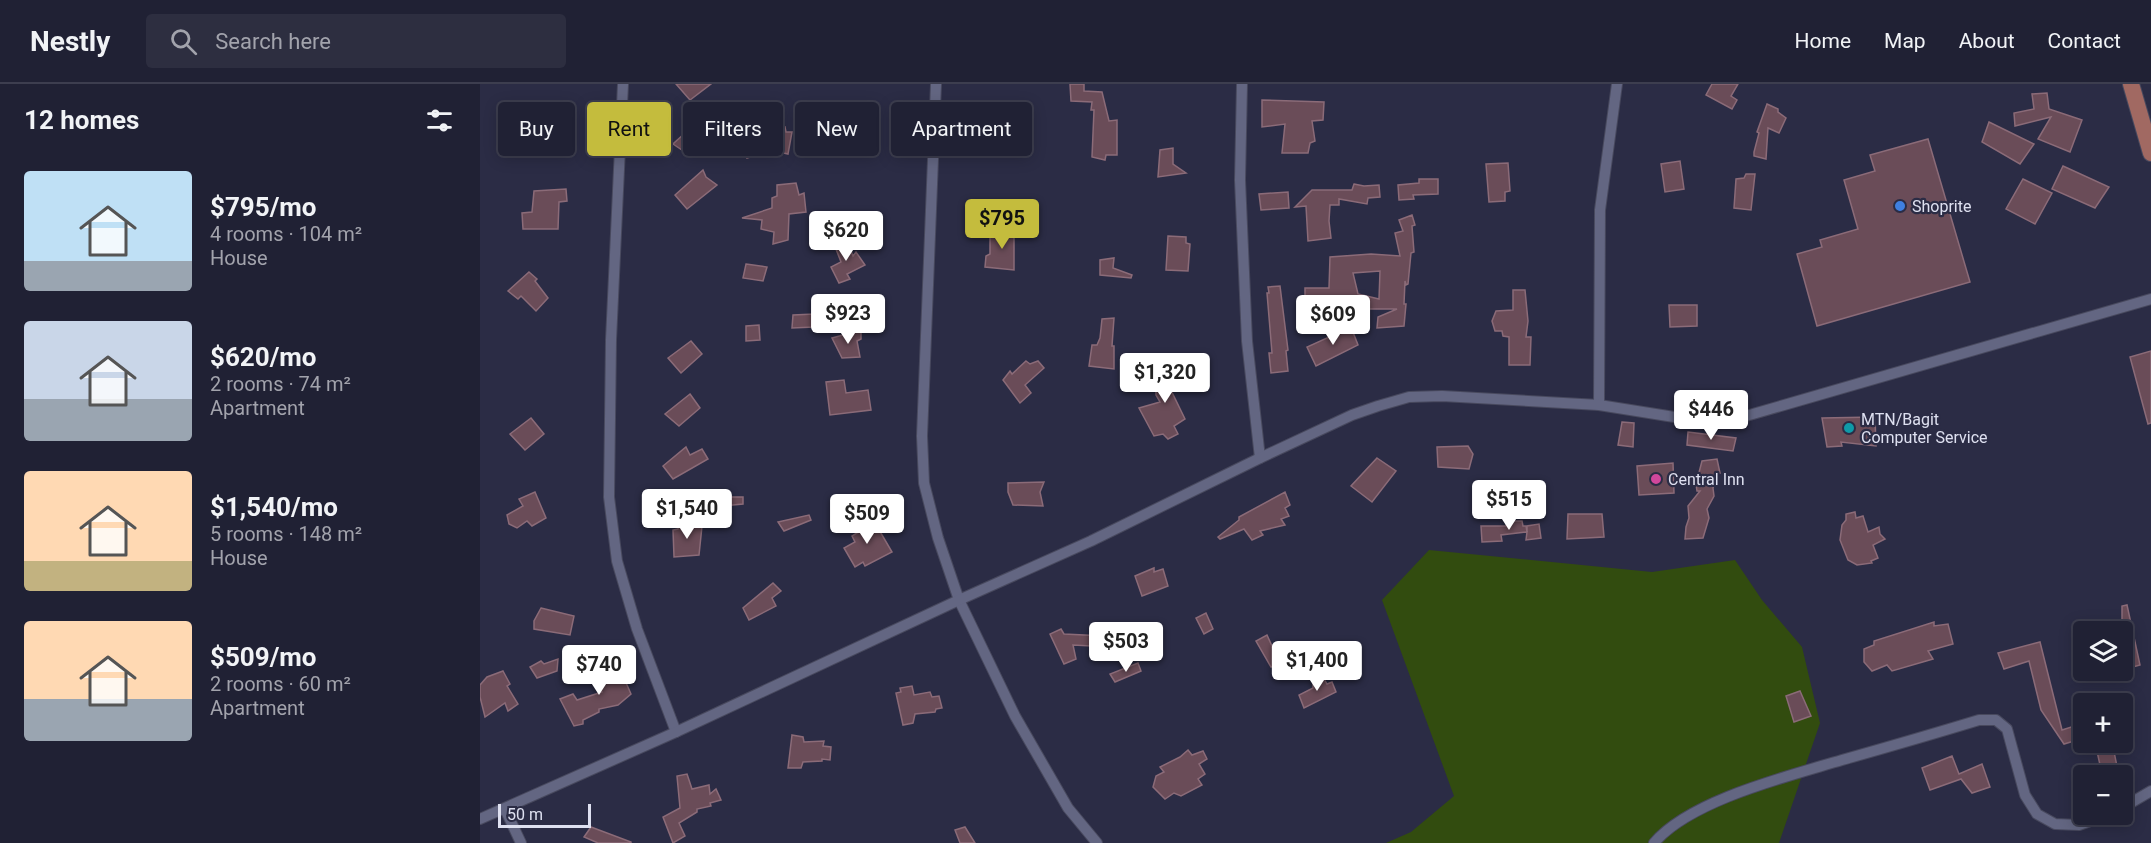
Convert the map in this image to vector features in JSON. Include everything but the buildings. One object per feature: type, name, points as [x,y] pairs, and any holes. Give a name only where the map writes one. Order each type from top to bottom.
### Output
[{"type":"main road","points":[[2131,84],[2151,153]]},
{"type":"street","points":[[623,84],[611,340],[609,497],[617,561],[637,629],[676,732]]},
{"type":"street","points":[[936,84],[922,436],[924,483],[938,538],[958,600],[1027,737],[1068,808],[1097,843]]},
{"type":"street","points":[[1242,84],[1240,180],[1247,341],[1260,458]]},
{"type":"street","points":[[1599,405],[1600,210],[1617,84]]},
{"type":"street","points":[[480,819],[676,732],[958,600],[1091,541],[1352,415],[1409,397],[1599,405],[1693,420],[1739,418],[2151,299]]},
{"type":"street","points":[[1654,843],[1661,835],[1689,815],[1752,787],[1979,720],[1996,720],[2007,729],[2025,795],[2037,814],[2055,824],[2073,825]]},
{"type":"street","points":[[2133,802],[2151,791]]},
{"type":"street","points":[[505,809],[521,843]]},
{"type":"green space","points":[[1429,550],[1652,572],[1735,560],[1762,600],[1802,647],[1820,723],[1779,843],[1386,843],[1411,832],[1454,796],[1382,600]]},
{"type":"place","name":"Shoprite","points":[[1900,206]]},
{"type":"place","name":"MTN/Bagit Computer Service","points":[[1849,428]]},
{"type":"place","name":"Central Inn","points":[[1656,479]]}]
